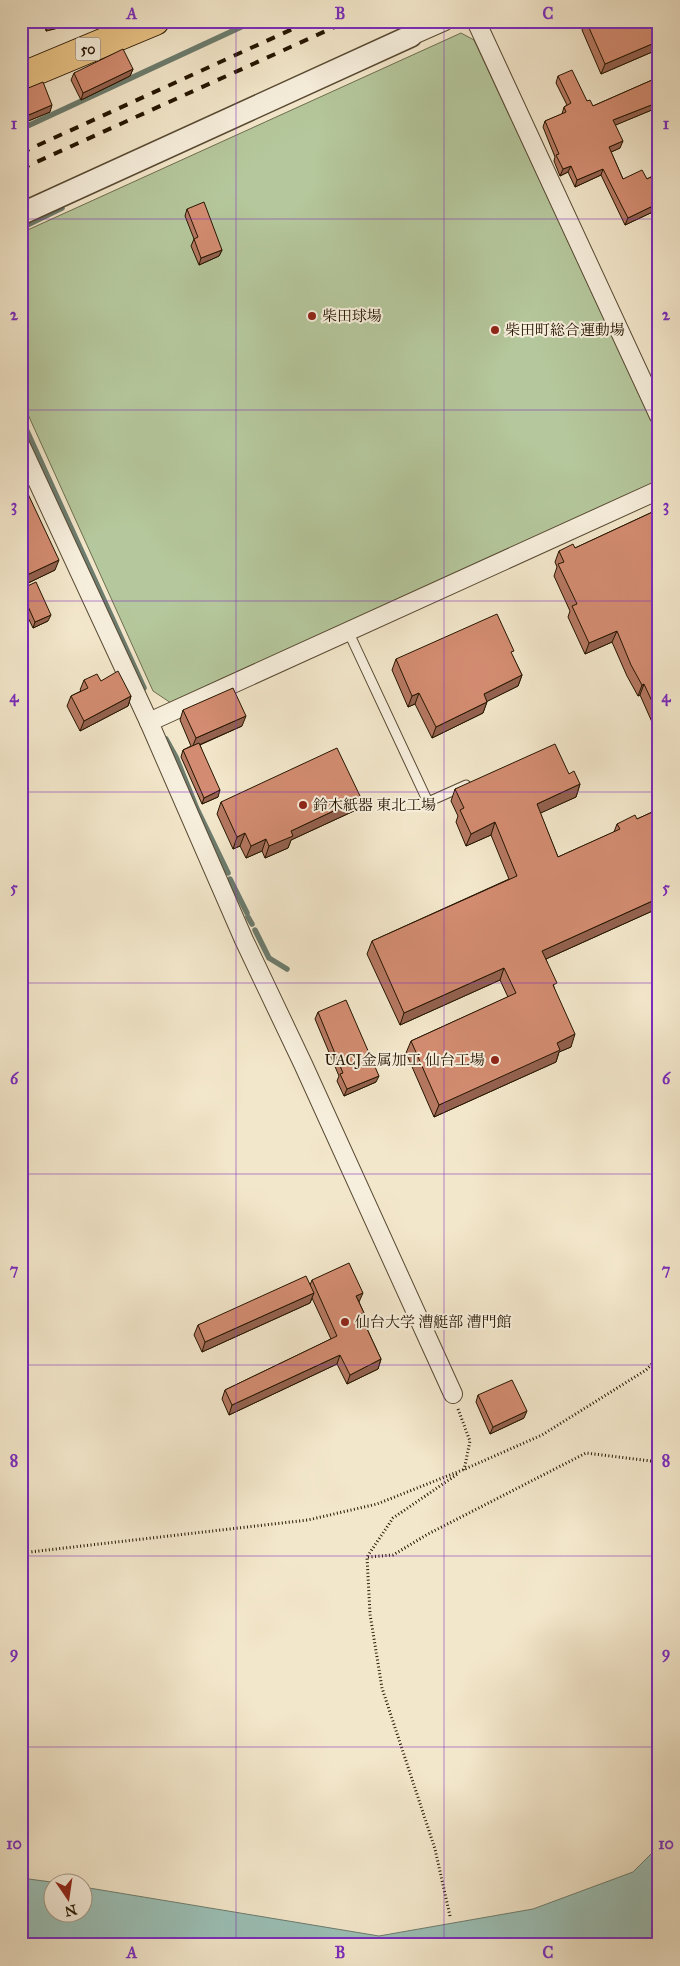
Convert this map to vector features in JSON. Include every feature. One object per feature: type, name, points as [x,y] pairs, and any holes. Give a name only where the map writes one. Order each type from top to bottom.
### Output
[{"type":"main road","name":"50","points":[[21,77],[155,21]]},
{"type":"street","points":[[21,214],[411,29],[445,21]]},
{"type":"street","points":[[476,21],[659,416]]},
{"type":"street","points":[[21,446],[149,722],[244,940],[303,1064],[452,1394]]},
{"type":"street","points":[[149,722],[659,490]]},
{"type":"lane","points":[[348,631],[428,802],[473,781]]},
{"type":"path","points":[[21,1553],[308,1520],[377,1504],[465,1469],[542,1435],[646,1370],[659,1357]]},
{"type":"path","points":[[450,1916],[435,1848],[382,1688],[370,1614],[367,1557],[392,1518],[465,1469],[470,1441],[452,1394]]},
{"type":"path","points":[[367,1557],[393,1555],[428,1534],[586,1453],[659,1462]]},
{"type":"green space","name":"柴田球場","points":[[461,33],[474,40],[659,436],[659,482],[171,703],[153,691],[21,399],[21,233]]},
{"type":"water","points":[[659,1846],[659,1945],[21,1945],[21,1878],[42,1881],[42,1924],[92,1924],[92,1888],[379,1936],[533,1909],[633,1872]]},
{"type":"building","points":[[48,21],[60,21],[49,24]]},
{"type":"building","points":[[586,21],[657,21],[659,25],[659,41],[605,64]]},
{"type":"building","points":[[123,49],[133,69],[83,93],[74,73]]},
{"type":"building","points":[[572,70],[587,101],[590,100],[593,106],[659,77],[659,102],[613,120],[623,141],[609,147],[623,179],[642,170],[647,179],[659,173],[659,203],[628,218],[603,169],[577,180],[571,166],[563,169],[556,155],[559,154],[545,121],[566,112],[564,107],[571,103],[558,76]]},
{"type":"building","points":[[43,82],[52,105],[24,117],[21,111],[21,91]]},
{"type":"building","points":[[204,202],[222,250],[201,258],[194,239],[198,237],[187,209]]},
{"type":"building","points":[[21,479],[59,560],[27,575],[21,562]]},
{"type":"building","points":[[659,509],[659,594],[656,595],[659,600],[659,709],[656,710],[644,684],[642,685],[631,665],[617,631],[589,643],[572,606],[577,604],[558,564],[564,562],[559,551],[573,544],[575,548]]},
{"type":"building","points":[[36,582],[51,615],[35,622],[21,589]]},
{"type":"building","points":[[497,614],[514,651],[511,652],[522,675],[484,694],[487,702],[436,727],[419,693],[412,696],[396,659]]},
{"type":"building","points":[[118,671],[131,696],[84,721],[71,696],[88,688],[84,680],[97,674],[101,681]]},
{"type":"building","points":[[233,688],[246,716],[196,738],[183,710]]},
{"type":"building","points":[[199,743],[220,790],[204,798],[183,750]]},
{"type":"building","points":[[555,744],[569,774],[574,771],[580,784],[537,804],[558,857],[620,829],[617,824],[635,815],[637,819],[659,809],[659,898],[542,951],[557,983],[553,985],[575,1034],[557,1043],[560,1050],[439,1105],[411,1041],[516,993],[504,968],[404,1013],[372,941],[517,876],[495,822],[471,834],[460,810],[464,808],[455,789]]},
{"type":"building","points":[[337,748],[361,798],[291,831],[293,836],[269,846],[266,839],[251,846],[245,833],[237,837],[221,802]]},
{"type":"building","points":[[346,1000],[379,1076],[347,1089],[340,1074],[343,1073],[318,1012]]},
{"type":"building","points":[[349,1263],[363,1293],[356,1296],[364,1313],[360,1314],[381,1359],[350,1375],[340,1355],[232,1405],[225,1390],[337,1336],[312,1280]]},
{"type":"building","points":[[306,1276],[314,1293],[205,1342],[198,1325]]},
{"type":"building","points":[[512,1380],[527,1411],[493,1427],[478,1395]]},
{"type":"waterway","points":[[21,129],[254,21]]},
{"type":"waterway","points":[[21,228],[62,208]]},
{"type":"waterway","points":[[21,418],[144,688]]},
{"type":"waterway","points":[[166,739],[176,757],[197,809],[228,873]]},
{"type":"waterway","points":[[230,879],[247,913]]},
{"type":"waterway","points":[[248,917],[252,924]]},
{"type":"waterway","points":[[255,930],[269,958],[287,969]]},
{"type":"railway","points":[[21,153],[310,21]]},
{"type":"railway","points":[[21,169],[348,21]]},
{"type":"place","name":"柴田球場","points":[[312,316]]},
{"type":"place","name":"柴田町総合運動場","points":[[495,330]]},
{"type":"place","name":"鈴木紙器 東北工場","points":[[303,805]]},
{"type":"place","name":"UACJ金属加工 仙台工場","points":[[495,1060]]},
{"type":"place","name":"仙台大学 漕艇部 漕門館","points":[[345,1322]]}]
